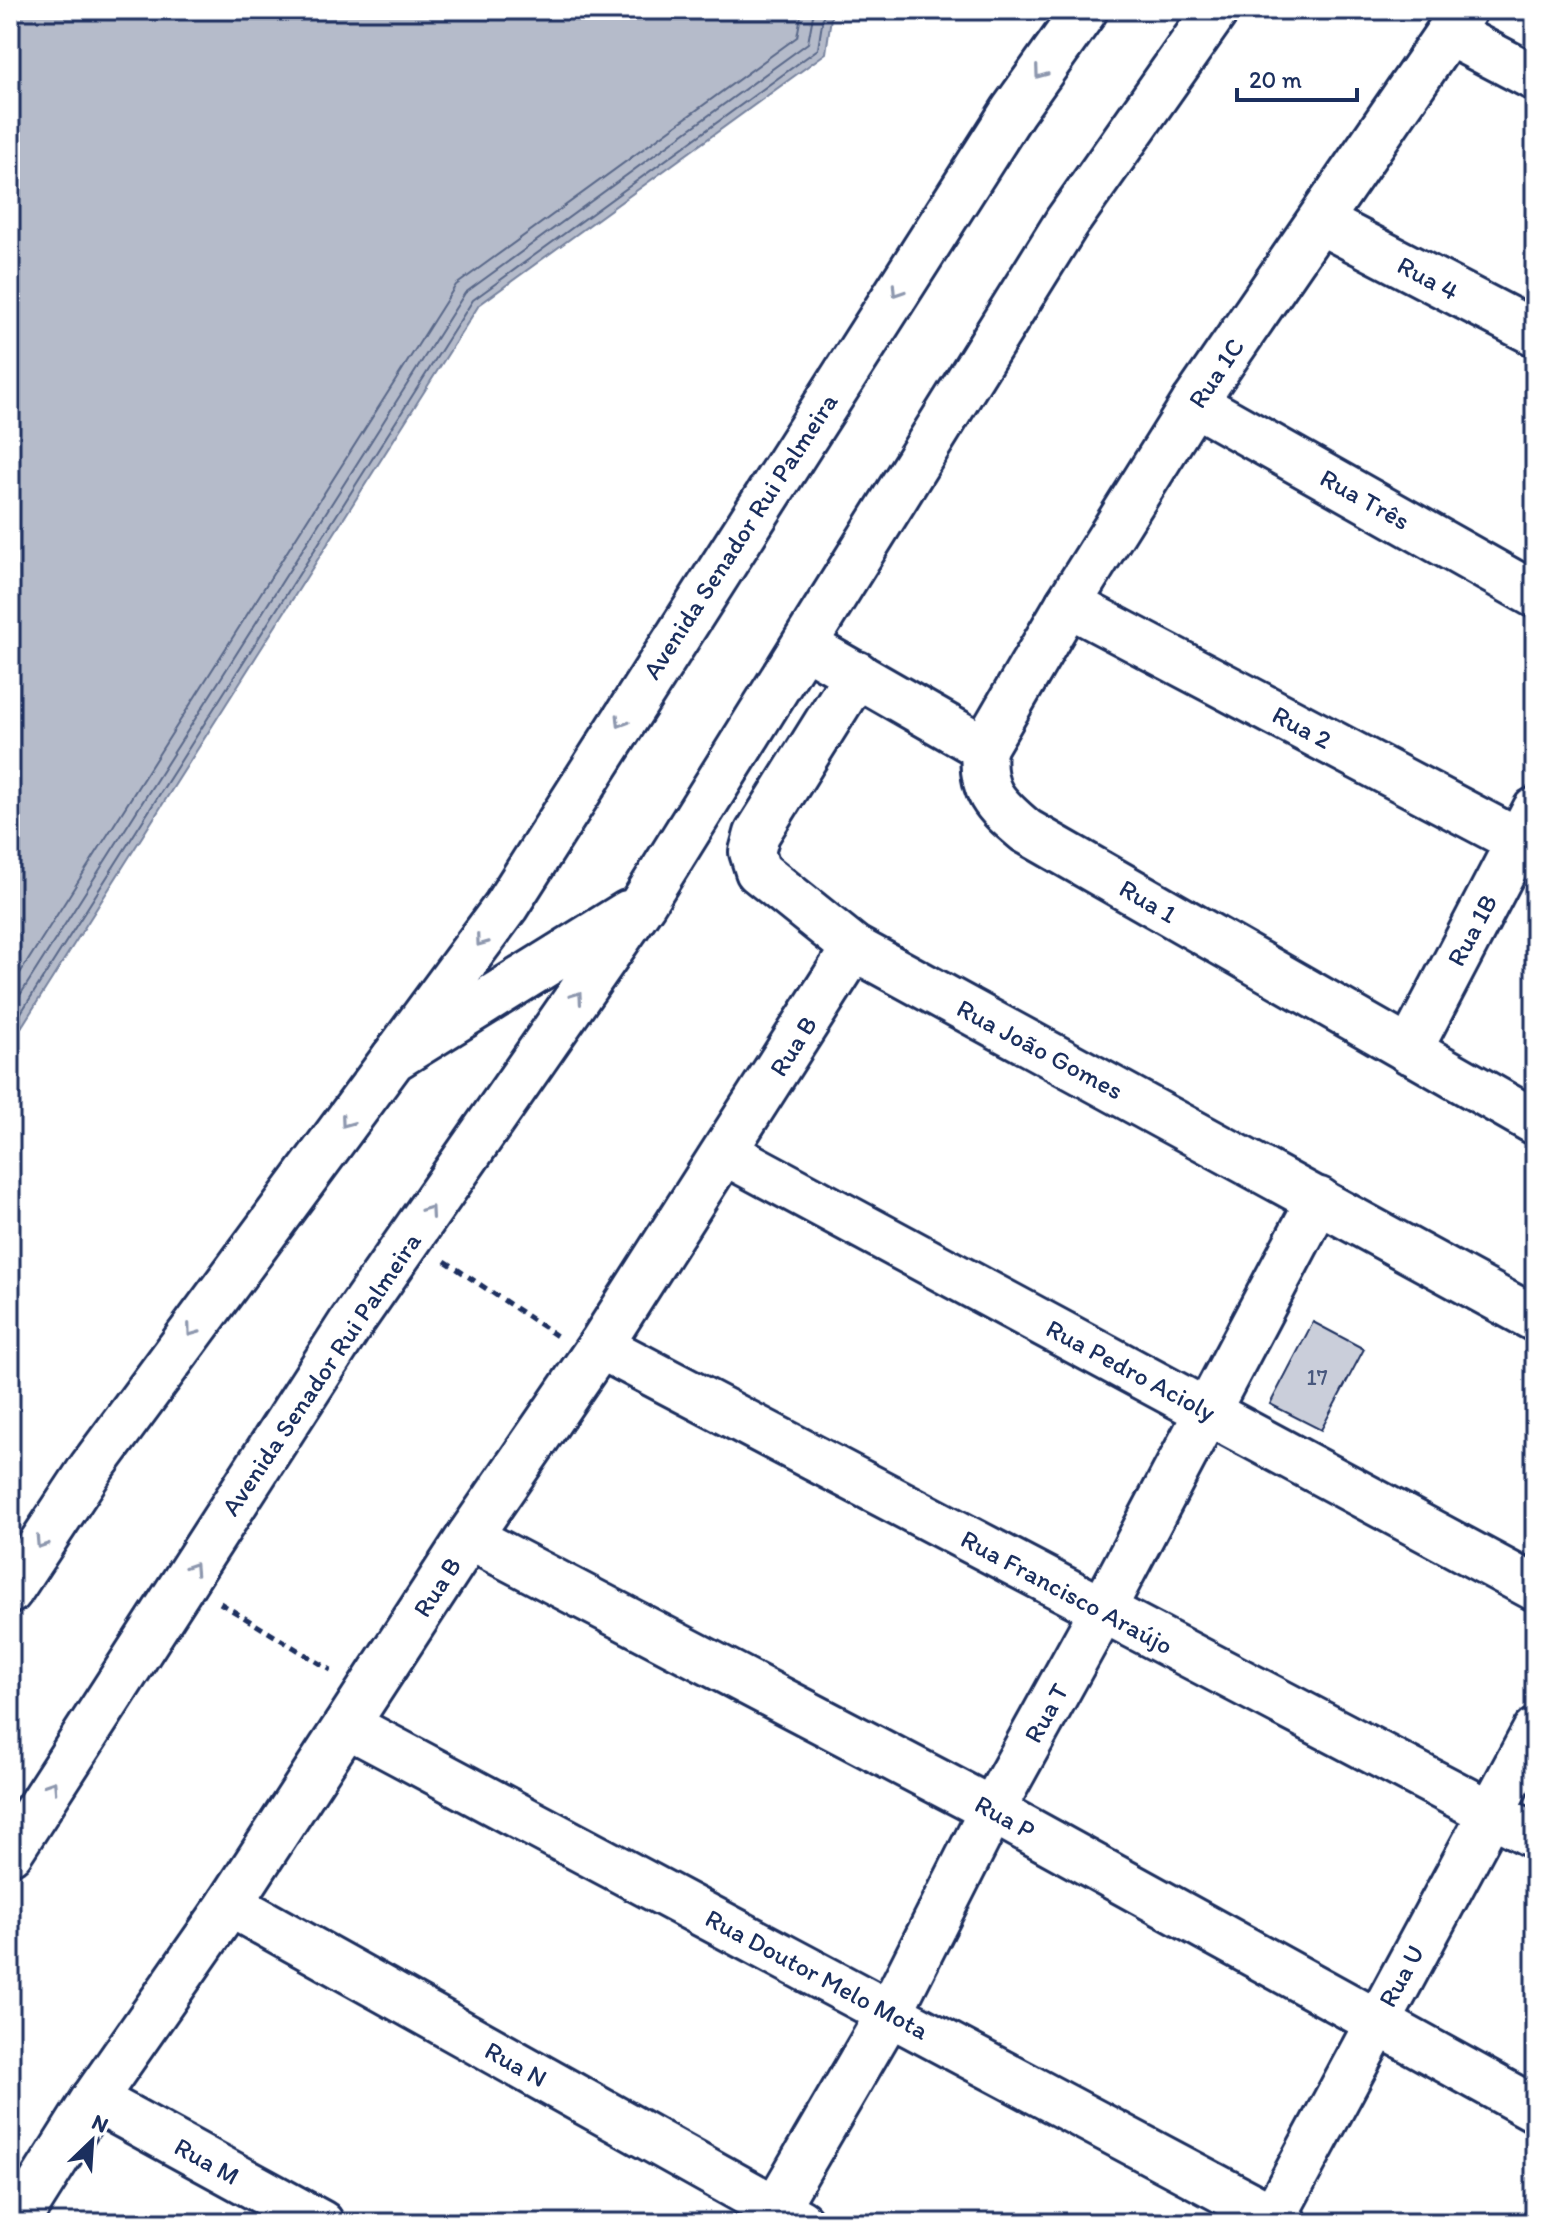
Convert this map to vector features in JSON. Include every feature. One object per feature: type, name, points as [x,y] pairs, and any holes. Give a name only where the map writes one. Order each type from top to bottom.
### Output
[{"type":"street","name":"Avenida Senador Rui Palmeira","points":[[10,1591],[92,1467],[506,906],[987,151],[1085,10]]},
{"type":"street","name":"Avenida Senador Rui Palmeira","points":[[10,1852],[351,1323],[643,903],[806,646],[1067,222],[1216,10]]},
{"type":"street","points":[[1457,22],[1535,78]]},
{"type":"street","name":"Rua 1C","points":[[984,748],[1068,604],[1194,403],[1457,22]]},
{"type":"street","name":"Rua 4","points":[[1321,222],[1535,333]]},
{"type":"street","name":"Rua Três","points":[[1194,403],[1535,595]]},
{"type":"street","name":"Rua 2","points":[[1068,604],[1529,834]]},
{"type":"street","points":[[806,646],[984,748]]},
{"type":"street","name":"Rua João Gomes","points":[[857,674],[765,820],[752,852],[758,871],[854,948],[1535,1319]]},
{"type":"street","name":"Rua 1","points":[[984,748],[982,773],[986,789],[1005,813],[1026,831],[1535,1122]]},
{"type":"street","name":"Rua 1B","points":[[1409,1051],[1529,834]]},
{"type":"street","name":"Avenida Senador Rui Palmeira","points":[[393,1059],[643,903]]},
{"type":"street","name":"Rua B","points":[[16,2223],[94,2099],[230,1904],[469,1537],[726,1153],[854,948]]},
{"type":"street","name":"Rua Pedro Acioly","points":[[726,1153],[1535,1588]]},
{"type":"street","name":"Rua T","points":[[782,2218],[992,1810],[1102,1611],[1319,1200]]},
{"type":"street","name":"Rua Francisco Araújo","points":[[595,1352],[1535,1836]]},
{"type":"street","name":"Rua P","points":[[469,1537],[992,1810],[1535,2109]]},
{"type":"street","name":"Rua Doutor Melo Mota","points":[[359,1710],[890,2012],[1276,2221]]},
{"type":"street","name":"Rua U","points":[[1276,2221],[1376,2023],[1535,1731]]},
{"type":"street","name":"Rua N","points":[[230,1904],[782,2218]]},
{"type":"street","name":"Rua M","points":[[94,2099],[321,2223]]},
{"type":"path","points":[[410,1238],[595,1352]]},
{"type":"path","points":[[184,1581],[359,1710]]},
{"type":"water","points":[[10,10],[832,10],[826,53],[479,305],[10,1045]]},
{"type":"building","points":[[1313,1322],[1364,1349],[1321,1430],[1270,1404]]}]
